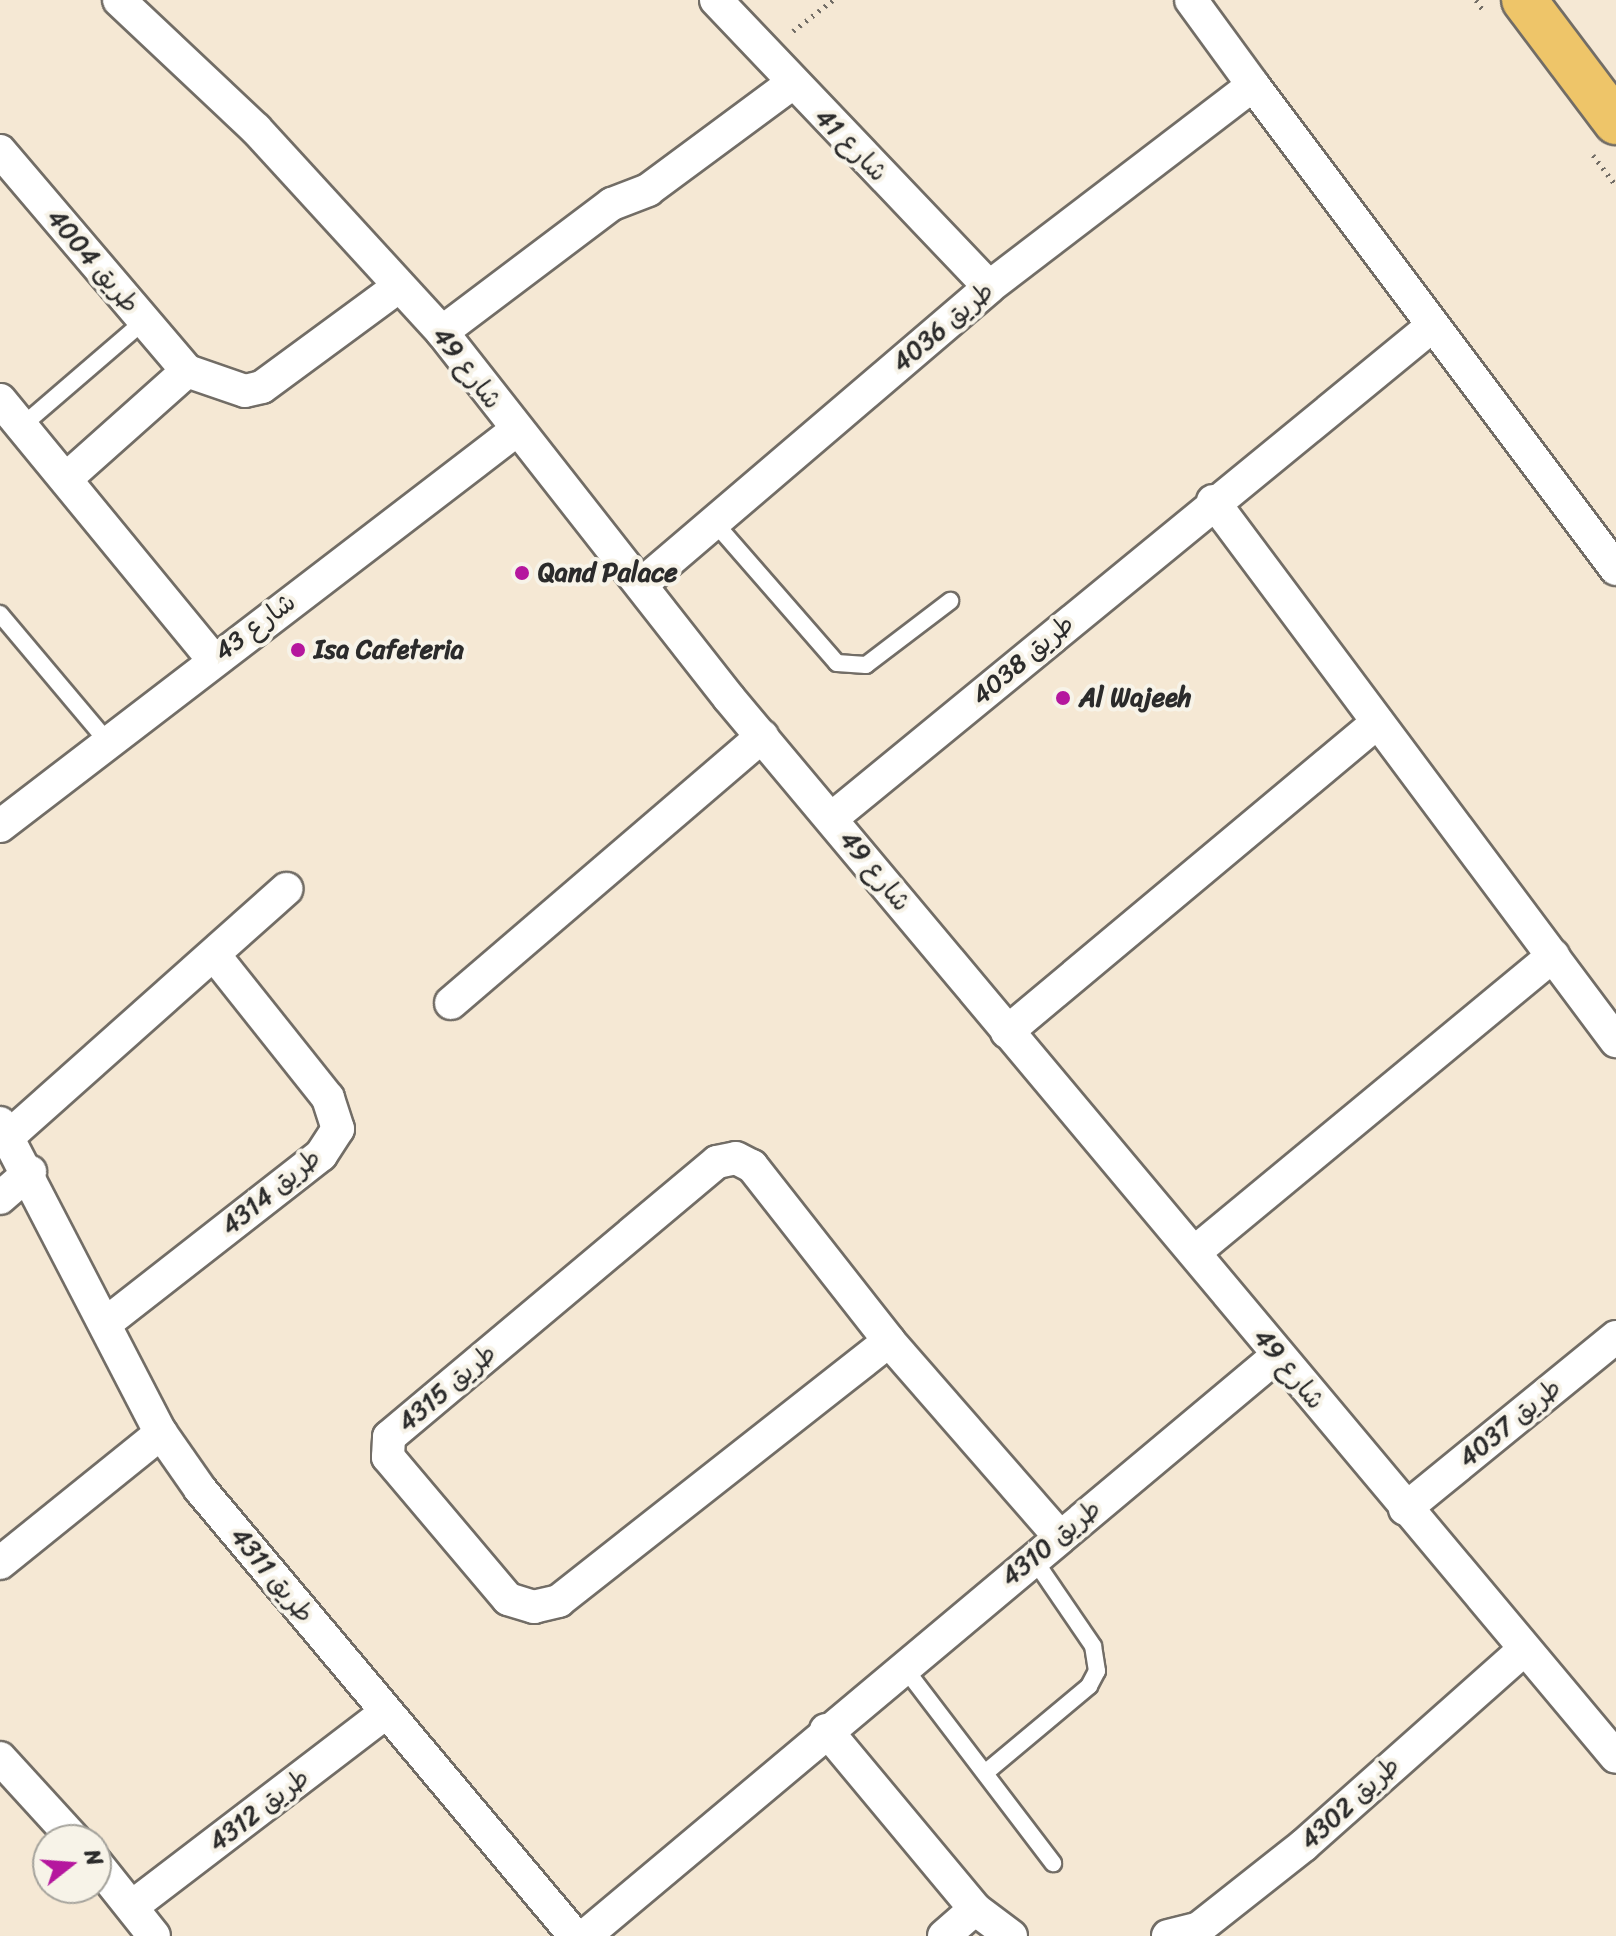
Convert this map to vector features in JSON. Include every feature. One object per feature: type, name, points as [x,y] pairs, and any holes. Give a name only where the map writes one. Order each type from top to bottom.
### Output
[{"type":"main road","points":[[1524,0],[1616,122]]},
{"type":"street","name":"شارع 49","points":[[119,0],[256,129],[442,332],[514,432],[643,583],[762,736],[1007,1032],[1195,1252],[1521,1652],[1611,1739]]},
{"type":"street","name":"شارع 41","points":[[716,0],[763,55],[989,287]]},
{"type":"street","points":[[1191,0],[1431,327],[1616,569]]},
{"type":"street","points":[[442,332],[612,204],[648,190],[791,84]]},
{"type":"street","name":"طريق 4036","points":[[643,583],[989,287],[1253,85]]},
{"type":"street","name":"طريق 4004","points":[[0,151],[187,371]]},
{"type":"street","points":[[69,476],[187,371],[245,391],[262,387],[398,287]]},
{"type":"street","name":"طريق 4038","points":[[832,818],[1213,501],[1431,327]]},
{"type":"street","points":[[0,400],[69,476],[213,659]]},
{"type":"street","name":"شارع 43","points":[[0,826],[213,659],[514,432]]},
{"type":"street","points":[[1213,501],[1616,1041]]},
{"type":"street","points":[[1007,1032],[1378,722]]},
{"type":"street","points":[[451,1003],[762,736]]},
{"type":"street","points":[[0,1198],[30,1172],[4,1130],[216,957],[286,889]]},
{"type":"street","points":[[1195,1252],[1553,956]]},
{"type":"street","name":"طريق 4314","points":[[106,1323],[321,1155],[338,1129],[328,1098],[216,957]]},
{"type":"street","name":"طريق 4315","points":[[889,1341],[559,1601],[534,1607],[508,1599],[388,1457],[389,1437],[717,1162],[736,1158],[752,1166],[889,1341],[1059,1536]]},
{"type":"street","name":"طريق 4311","points":[[30,1172],[161,1433],[384,1714],[575,1936]]},
{"type":"street","name":"طريق 4037","points":[[1405,1509],[1616,1337]]},
{"type":"street","name":"طريق 4310","points":[[585,1936],[826,1730],[1277,1356]]},
{"type":"street","points":[[0,1563],[161,1433]]},
{"type":"street","name":"طريق 4302","points":[[1168,1936],[1199,1928],[1304,1845],[1521,1652]]},
{"type":"street","name":"طريق 4312","points":[[134,1905],[384,1714]]},
{"type":"street","points":[[826,1730],[975,1909],[1011,1936]]},
{"type":"street","points":[[0,1758],[60,1824]]},
{"type":"street","points":[[112,1881],[134,1905],[154,1936]]},
{"type":"street","points":[[944,1936],[975,1909]]},
{"type":"lane","points":[[23,425],[144,321]]},
{"type":"lane","points":[[714,522],[837,663],[866,665],[950,601]]},
{"type":"lane","points":[[0,614],[107,741]]},
{"type":"lane","points":[[985,1773],[1089,1686],[1097,1671],[1093,1646],[1033,1558]]},
{"type":"lane","points":[[903,1666],[1053,1863]]},
{"type":"path","points":[[763,55],[833,0]]},
{"type":"place","name":"Qand Palace","points":[[522,573]]},
{"type":"place","name":"Isa Cafeteria","points":[[298,650]]},
{"type":"place","name":"Al Wajeeh","points":[[1063,698]]}]
